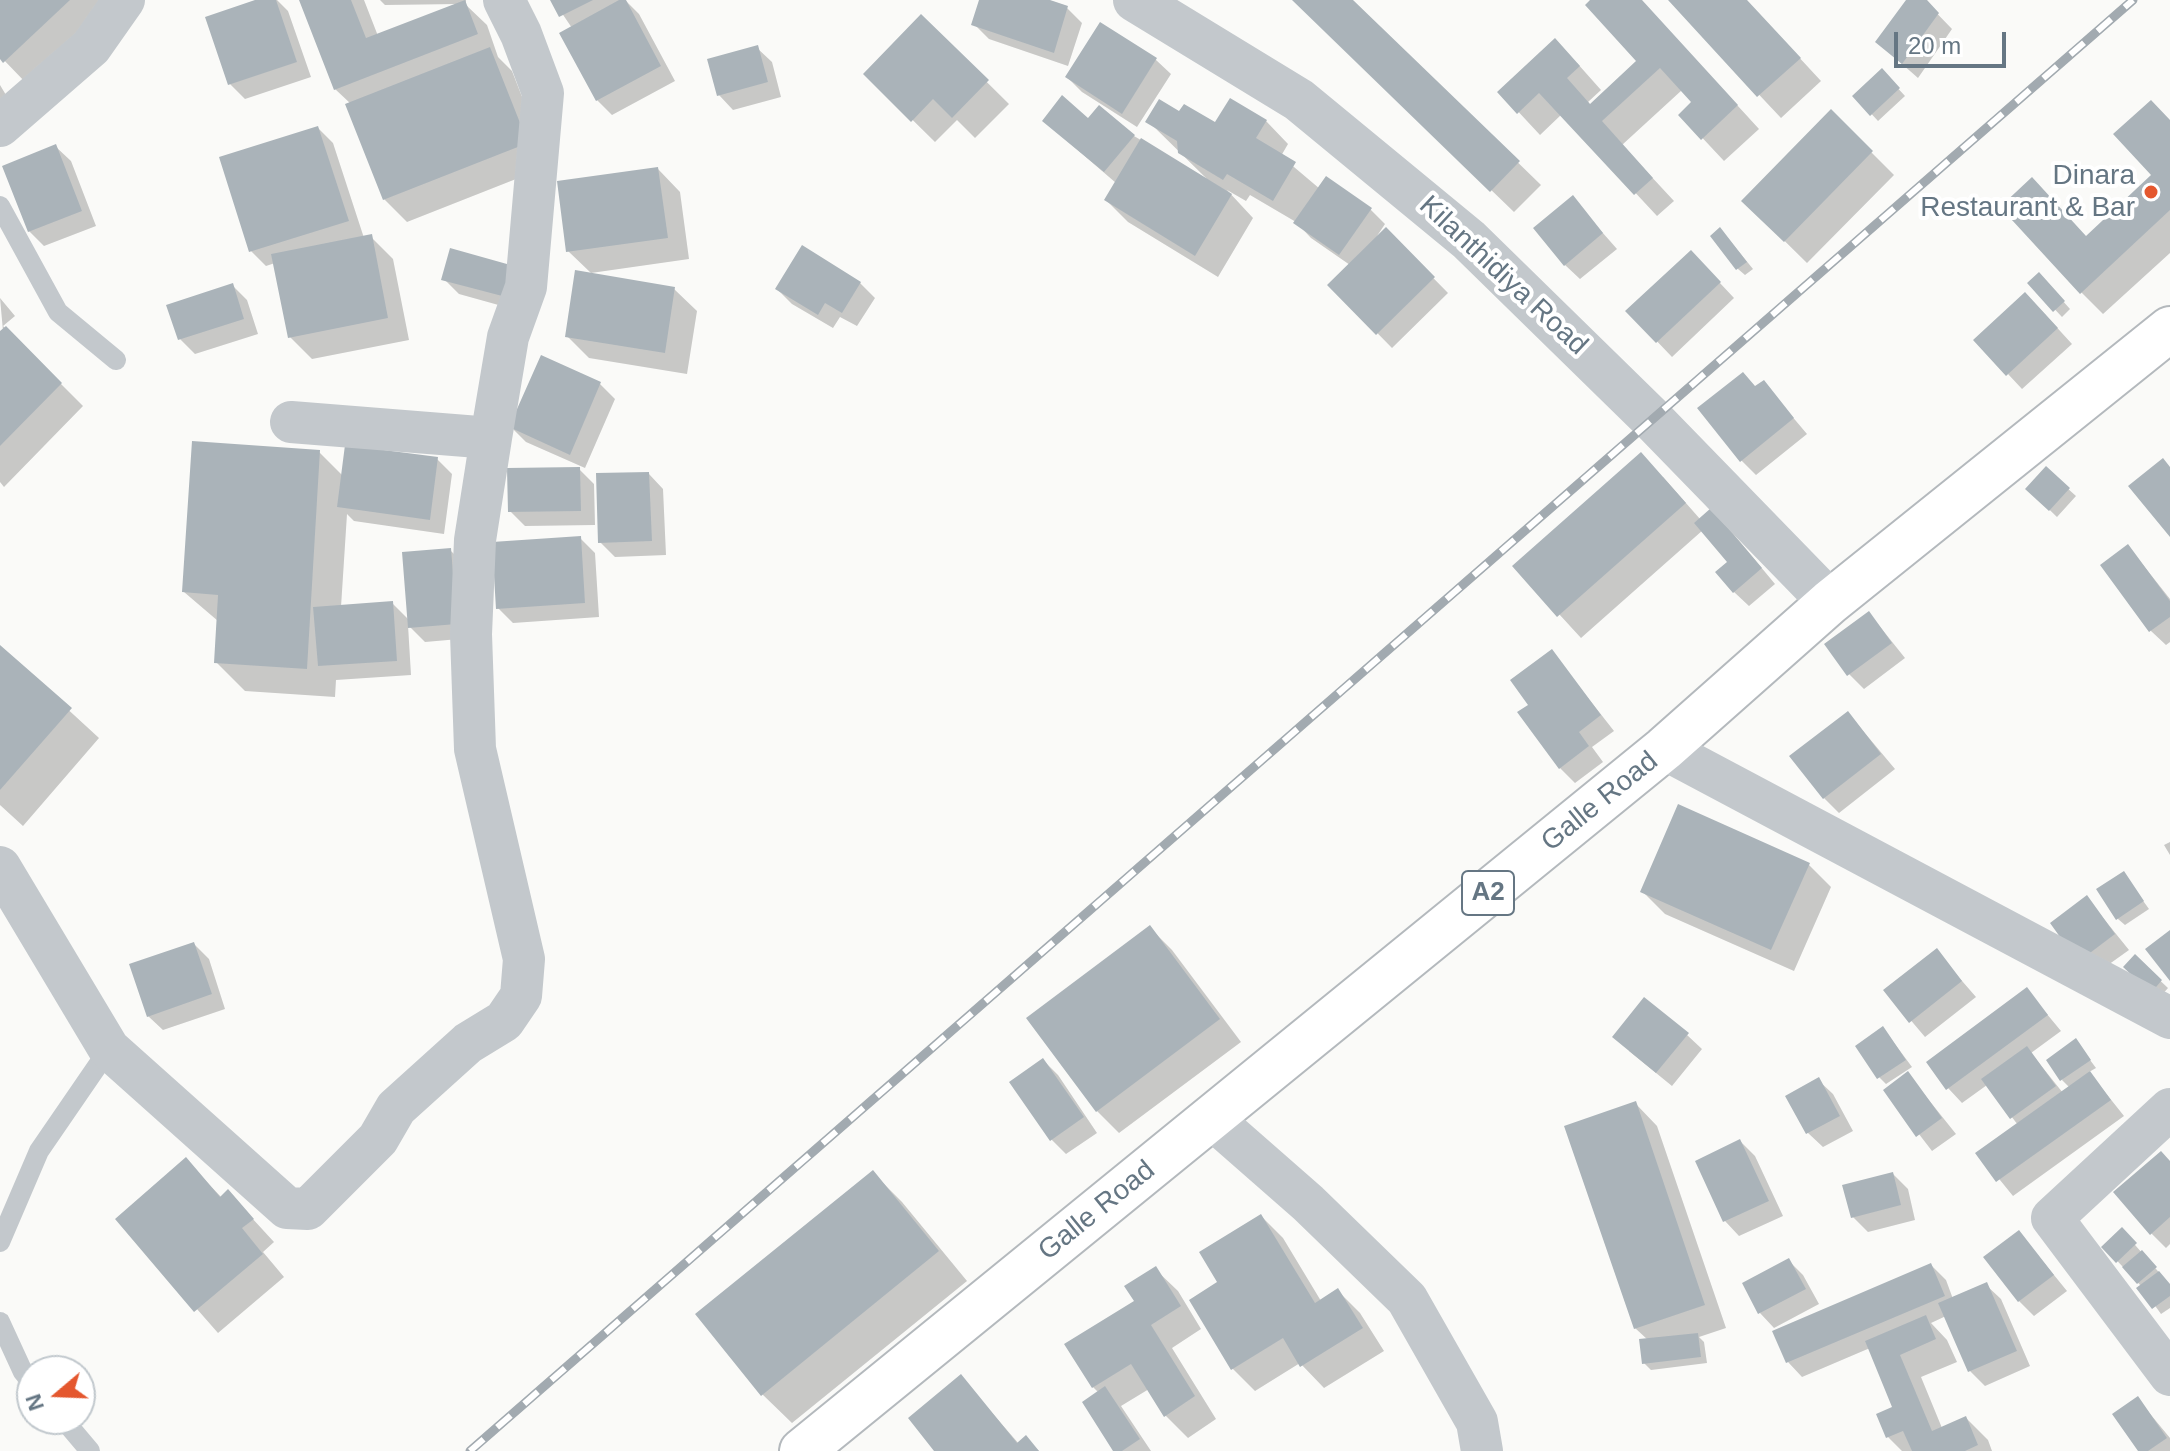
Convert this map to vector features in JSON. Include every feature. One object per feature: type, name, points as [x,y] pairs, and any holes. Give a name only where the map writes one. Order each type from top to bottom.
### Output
[{"type":"highway","name":"Galle Road","points":[[802,1451],[1664,749],[1830,602],[2170,329]]},
{"type":"street","points":[[0,126],[91,47],[124,0]]},
{"type":"street","points":[[0,867],[109,1049],[287,1208],[308,1209],[378,1139],[396,1108],[468,1043],[504,1021],[521,996],[524,959],[475,749],[471,634],[475,540],[491,438],[508,337],[526,287],[543,93],[521,34],[504,0]]},
{"type":"street","name":"Kilanthidiya Road","points":[[1135,0],[1299,100],[1469,240],[1652,419],[1830,602]]},
{"type":"street","points":[[291,422],[491,438]]},
{"type":"street","points":[[1664,749],[2170,1018]]},
{"type":"street","points":[[2170,1109],[2052,1218],[2170,1375]]},
{"type":"street","points":[[1211,1118],[1308,1203],[1407,1299],[1477,1422],[1482,1451]]},
{"type":"lane","points":[[0,206],[13,237],[58,312],[116,360]]},
{"type":"lane","points":[[0,1242],[39,1151],[109,1049]]},
{"type":"lane","points":[[0,1322],[16,1357]]},
{"type":"lane","points":[[76,1435],[90,1451]]},
{"type":"building","points":[[0,0],[70,0],[3,63],[0,59]]},
{"type":"building","points":[[255,0],[276,0],[297,62],[228,85],[205,17]]},
{"type":"building","points":[[299,0],[351,0],[366,38],[465,0],[478,34],[334,90]]},
{"type":"building","points":[[550,0],[593,0],[559,17]]},
{"type":"building","points":[[619,0],[626,0],[661,66],[596,101],[559,33]]},
{"type":"building","points":[[979,0],[1050,0],[1068,6],[1054,53],[971,25]]},
{"type":"building","points":[[1292,0],[1353,0],[1520,161],[1490,192]]},
{"type":"building","points":[[1590,0],[1642,0],[1738,105],[1701,140],[1678,115],[1691,102],[1660,68],[1602,121],[1653,178],[1634,195],[1539,93],[1517,114],[1497,92],[1555,38],[1580,66],[1567,78],[1590,104],[1636,61],[1585,5]]},
{"type":"building","points":[[1668,0],[1747,0],[1801,58],[1757,97]]},
{"type":"building","points":[[1906,0],[1927,0],[1939,13],[1902,64],[1875,42]]},
{"type":"building","points":[[921,14],[989,80],[952,118],[933,99],[911,122],[863,74]]},
{"type":"building","points":[[1100,22],[1157,58],[1122,114],[1065,77]]},
{"type":"building","points":[[758,45],[768,82],[717,96],[707,59]]},
{"type":"building","points":[[490,47],[528,143],[383,200],[345,104]]},
{"type":"building","points":[[1882,68],[1900,88],[1870,116],[1852,96]]},
{"type":"building","points":[[1062,95],[1088,118],[1099,105],[1135,135],[1104,172],[1042,121]]},
{"type":"building","points":[[1230,98],[1267,120],[1256,138],[1296,162],[1273,201],[1227,174],[1223,180],[1178,153],[1177,141],[1145,122],[1159,99],[1179,111],[1184,104],[1215,122]]},
{"type":"building","name":"Dinara Restaurant & Bar","points":[[2151,100],[2170,120],[2170,210],[2080,294],[2000,207],[2032,177],[2086,236],[2151,175],[2113,134]]},
{"type":"building","points":[[1831,109],[1873,151],[1784,242],[1741,201]]},
{"type":"building","points":[[318,126],[349,221],[249,252],[219,157]]},
{"type":"building","points":[[1141,138],[1232,194],[1195,256],[1104,200]]},
{"type":"building","points":[[56,144],[82,211],[28,232],[2,166]]},
{"type":"building","points":[[658,167],[668,238],[566,252],[557,181]]},
{"type":"building","points":[[1326,176],[1372,208],[1339,255],[1293,223]]},
{"type":"building","points":[[1573,195],[1603,233],[1564,266],[1533,228]]},
{"type":"building","points":[[1386,227],[1435,277],[1376,335],[1327,285]]},
{"type":"building","points":[[1720,227],[1747,262],[1736,270],[1710,236]]},
{"type":"building","points":[[372,234],[388,318],[288,338],[271,254]]},
{"type":"building","points":[[802,245],[861,282],[842,313],[825,303],[818,315],[775,289]]},
{"type":"building","points":[[450,248],[514,266],[506,297],[441,280]]},
{"type":"building","points":[[1691,250],[1721,282],[1656,343],[1625,311]]},
{"type":"building","points":[[575,270],[675,287],[665,353],[565,337]]},
{"type":"building","points":[[2039,272],[2065,301],[2053,312],[2027,283]]},
{"type":"building","points":[[233,283],[244,319],[178,340],[166,305]]},
{"type":"building","points":[[2025,292],[2058,328],[2006,376],[1973,340]]},
{"type":"building","points":[[6,326],[62,383],[0,446],[0,331]]},
{"type":"building","points":[[541,355],[601,382],[570,455],[509,427]]},
{"type":"building","points":[[1743,372],[1755,386],[1764,380],[1794,418],[1740,462],[1697,408]]},
{"type":"building","points":[[192,441],[320,450],[307,669],[214,663],[218,595],[182,592]]},
{"type":"building","points":[[345,445],[438,457],[430,520],[337,507]]},
{"type":"building","points":[[1641,452],[1686,503],[1557,617],[1512,566]]},
{"type":"building","points":[[2163,458],[2170,467],[2170,537],[2128,486]]},
{"type":"building","points":[[2046,466],[2070,488],[2049,511],[2025,489]]},
{"type":"building","points":[[580,467],[581,511],[508,512],[507,468]]},
{"type":"building","points":[[649,472],[652,541],[598,543],[596,473]]},
{"type":"building","points":[[1711,508],[1762,568],[1733,593],[1715,572],[1727,562],[1694,523]]},
{"type":"building","points":[[581,536],[585,603],[496,609],[492,542]]},
{"type":"building","points":[[2128,544],[2170,601],[2170,617],[2149,632],[2100,565]]},
{"type":"building","points":[[451,548],[457,624],[408,628],[402,552]]},
{"type":"building","points":[[393,601],[397,661],[318,666],[313,607]]},
{"type":"building","points":[[1869,611],[1892,643],[1847,676],[1824,644]]},
{"type":"building","points":[[0,645],[72,708],[0,790]]},
{"type":"building","points":[[1552,649],[1601,715],[1579,732],[1589,746],[1559,769],[1517,712],[1528,705],[1510,680]]},
{"type":"building","points":[[1848,711],[1881,754],[1823,799],[1789,756]]},
{"type":"building","points":[[1678,804],[1810,863],[1771,950],[1640,892]]},
{"type":"building","points":[[2124,871],[2144,901],[2116,920],[2096,889]]},
{"type":"building","points":[[2087,895],[2115,934],[2078,962],[2050,923]]},
{"type":"building","points":[[1150,925],[1220,1019],[1096,1112],[1026,1018]]},
{"type":"building","points":[[2170,930],[2170,981],[2145,949]]},
{"type":"building","points":[[194,942],[212,994],[147,1017],[129,964]]},
{"type":"building","points":[[1937,948],[1962,981],[1909,1023],[1883,990]]},
{"type":"building","points":[[2135,954],[2162,980],[2151,993],[2123,967]]},
{"type":"building","points":[[2027,987],[2048,1015],[1946,1090],[1926,1062]]},
{"type":"building","points":[[1644,997],[1689,1033],[1656,1073],[1612,1037]]},
{"type":"building","points":[[1883,1026],[1906,1060],[1877,1079],[1855,1046]]},
{"type":"building","points":[[2076,1038],[2091,1060],[2060,1081],[2046,1060]]},
{"type":"building","points":[[2027,1046],[2056,1086],[2010,1119],[1981,1079]]},
{"type":"building","points":[[1043,1058],[1084,1117],[1050,1141],[1009,1082]]},
{"type":"building","points":[[1908,1071],[1942,1118],[1916,1137],[1883,1090]]},
{"type":"building","points":[[2090,1071],[2111,1100],[1996,1182],[1975,1153]]},
{"type":"building","points":[[1819,1077],[1840,1116],[1806,1134],[1785,1096]]},
{"type":"building","points":[[1636,1101],[1705,1305],[1634,1329],[1564,1126]]},
{"type":"building","points":[[1740,1139],[1769,1201],[1723,1222],[1695,1161]]},
{"type":"building","points":[[2161,1151],[2170,1161],[2170,1217],[2150,1235],[2113,1192]]},
{"type":"building","points":[[186,1157],[220,1197],[228,1189],[254,1219],[242,1228],[263,1254],[194,1312],[115,1219]]},
{"type":"building","points":[[873,1170],[939,1251],[761,1396],[695,1314]]},
{"type":"building","points":[[1893,1172],[1901,1205],[1851,1218],[1842,1185]]},
{"type":"building","points":[[1261,1214],[1315,1303],[1338,1288],[1363,1328],[1300,1367],[1283,1338],[1231,1370],[1189,1300],[1217,1282],[1199,1252]]},
{"type":"building","points":[[2122,1227],[2137,1243],[2116,1263],[2101,1247]]},
{"type":"building","points":[[2019,1230],[2054,1275],[2018,1302],[1983,1257]]},
{"type":"building","points":[[2142,1250],[2157,1267],[2137,1284],[2122,1267]]},
{"type":"building","points":[[1789,1258],[1806,1289],[1758,1314],[1742,1283]]},
{"type":"building","points":[[1931,1263],[1945,1296],[1786,1363],[1772,1331]]},
{"type":"building","points":[[1156,1266],[1181,1306],[1151,1325],[1195,1396],[1164,1417],[1131,1364],[1092,1388],[1064,1344],[1134,1301],[1124,1286]]},
{"type":"building","points":[[2159,1271],[2170,1284],[2170,1296],[2152,1309],[2136,1288]]},
{"type":"building","points":[[1987,1282],[2017,1351],[1968,1372],[1938,1303]]},
{"type":"building","points":[[1926,1315],[1936,1339],[1900,1355],[1932,1431],[1966,1416],[1978,1445],[1965,1451],[1912,1451],[1903,1431],[1886,1438],[1876,1414],[1892,1407],[1865,1341]]},
{"type":"building","points":[[1698,1333],[1701,1357],[1642,1364],[1639,1339]]},
{"type":"building","points":[[961,1374],[1017,1443],[1026,1435],[1039,1451],[934,1451],[908,1418]]},
{"type":"building","points":[[1105,1386],[1140,1439],[1122,1451],[1113,1451],[1082,1402]]},
{"type":"building","points":[[2138,1396],[2167,1438],[2148,1451],[2138,1451],[2112,1414]]},
{"type":"railway","points":[[470,1451],[2133,0]]},
{"type":"place","name":"Dinara Restaurant & Bar","points":[[2151,192]]}]
